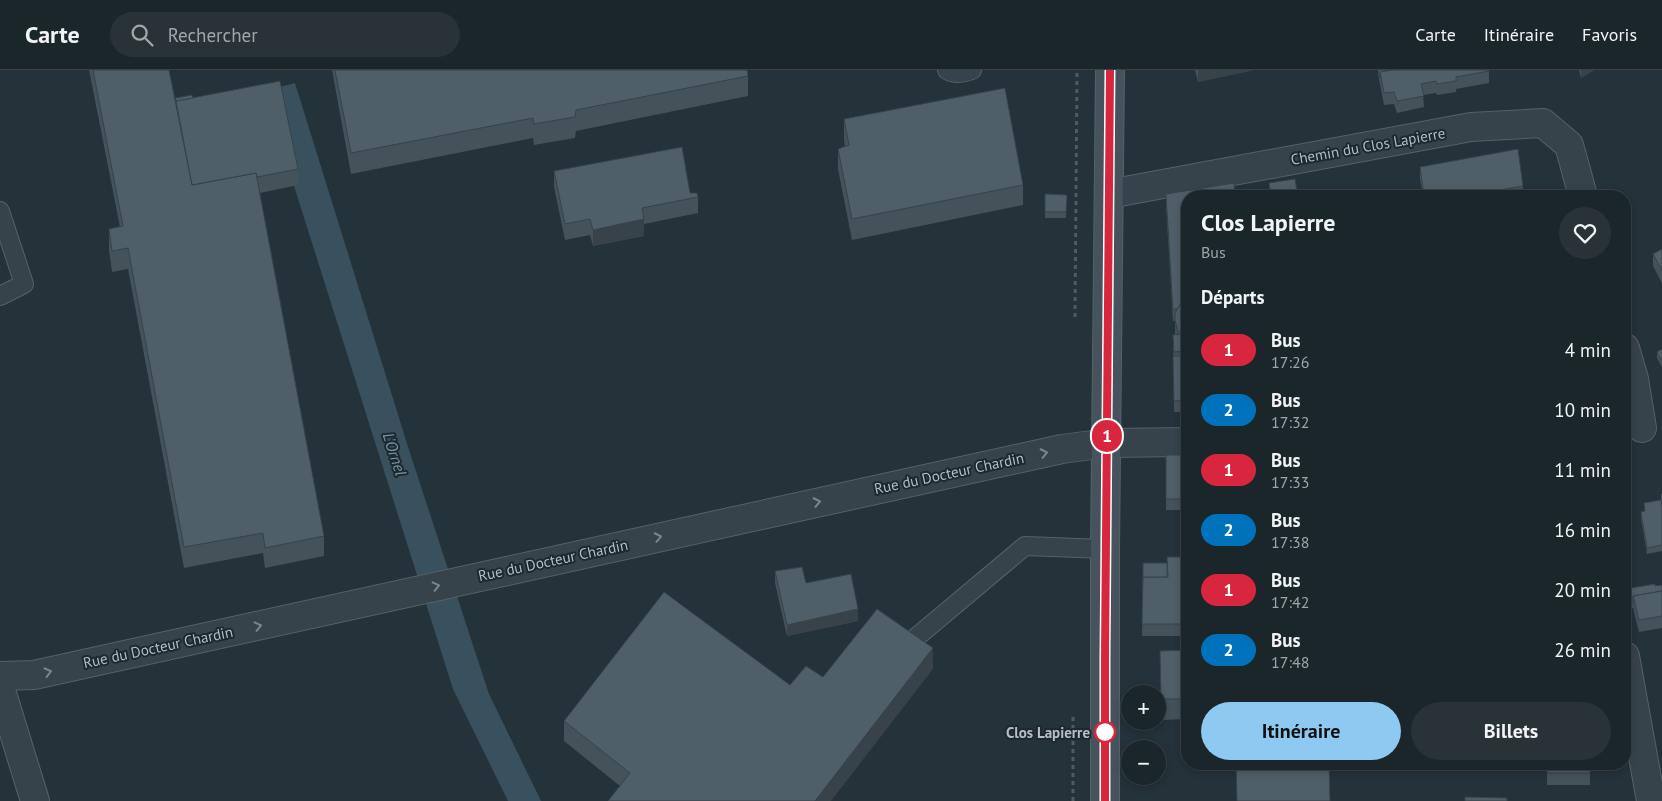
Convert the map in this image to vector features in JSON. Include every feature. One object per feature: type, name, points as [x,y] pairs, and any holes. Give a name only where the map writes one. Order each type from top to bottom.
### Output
[{"type":"main road","points":[[1105,801],[1105,549],[1110,70]]},
{"type":"street","name":"Chemin du Clos Lapierre","points":[[1109,194],[1471,127],[1543,123],[1569,145],[1581,190]]},
{"type":"street","points":[[1631,369],[1643,428]]},
{"type":"street","points":[[1107,443],[1181,442]]},
{"type":"street","name":"Rue du Docteur Chardin","points":[[0,676],[34,675],[1062,449],[1107,443]]},
{"type":"street","points":[[0,687],[35,801]]},
{"type":"street","points":[[1631,689],[1651,801]]},
{"type":"lane","points":[[947,70],[963,73],[972,70]]},
{"type":"lane","points":[[0,211],[24,284],[0,296]]},
{"type":"lane","points":[[913,640],[1026,546],[1105,549]]},
{"type":"water","name":"L'Ornel","points":[[295,83],[409,450],[489,694],[541,801],[508,801],[453,689],[264,91]]},
{"type":"building","points":[[93,70],[169,70],[192,185],[256,173],[324,536],[265,548],[263,533],[184,547],[128,248],[112,251],[109,229],[123,226]]},
{"type":"building","points":[[335,70],[747,70],[748,76],[576,110],[575,117],[534,124],[533,118],[351,153]]},
{"type":"building","points":[[1378,70],[1393,70],[1380,72],[1380,78]]},
{"type":"building","points":[[1393,70],[1489,71],[1456,77],[1456,81],[1437,84],[1436,81],[1421,84],[1424,96],[1397,101],[1394,92],[1384,93],[1380,72]]},
{"type":"building","points":[[280,81],[298,169],[257,177],[256,173],[192,185],[176,101]]},
{"type":"building","points":[[1005,88],[1023,185],[852,219],[838,149],[849,145],[844,119]]},
{"type":"building","points":[[192,95],[193,98],[176,101],[175,98]]},
{"type":"building","points":[[682,147],[690,193],[697,193],[698,197],[642,208],[644,219],[593,230],[590,219],[565,224],[554,171]]},
{"type":"building","points":[[1518,149],[1523,186],[1500,190],[1423,190],[1420,167]]},
{"type":"building","points":[[1295,179],[1297,190],[1270,190],[1269,183]]},
{"type":"building","points":[[1234,183],[1235,190],[1191,190]]},
{"type":"building","points":[[1181,192],[1181,303],[1178,309],[1173,309],[1166,194]]},
{"type":"building","points":[[1045,194],[1067,195],[1066,212],[1045,212]]},
{"type":"building","points":[[1662,249],[1662,271],[1653,254]]},
{"type":"building","points":[[1181,303],[1181,334],[1178,331],[1175,313]]},
{"type":"building","points":[[1181,334],[1181,352],[1174,352],[1173,335]]},
{"type":"building","points":[[1662,349],[1662,361],[1657,352]]},
{"type":"building","points":[[1173,356],[1181,356],[1181,400],[1174,401]]},
{"type":"building","points":[[1166,455],[1181,455],[1181,499],[1166,499]]},
{"type":"building","points":[[1661,500],[1662,545],[1647,548],[1641,512],[1645,511],[1644,503]]},
{"type":"building","points":[[1167,557],[1181,557],[1181,624],[1142,624],[1143,577],[1168,577]]},
{"type":"building","points":[[1143,563],[1167,563],[1167,577],[1143,577]]},
{"type":"building","points":[[802,567],[806,583],[851,574],[858,609],[787,625],[775,571]]},
{"type":"building","points":[[1655,584],[1655,586],[1662,585],[1662,591],[1633,596],[1633,602],[1631,602],[1631,588]]},
{"type":"building","points":[[1662,591],[1662,616],[1639,620],[1633,596]]},
{"type":"building","points":[[664,592],[790,685],[806,666],[823,677],[877,609],[933,648],[815,801],[608,801],[630,773],[564,721]]},
{"type":"building","points":[[1181,650],[1181,699],[1166,699],[1166,685],[1161,685],[1160,651]]},
{"type":"building","points":[[1236,770],[1329,770],[1330,801],[1237,801]]},
{"type":"building","points":[[1547,770],[1590,770],[1590,773],[1547,773]]},
{"type":"building","points":[[1465,797],[1507,798],[1507,801],[1465,801]]},
{"type":"bus line","name":"1","points":[[1105,801],[1105,549],[1110,70]]},
{"type":"place","name":"Clos Lapierre","points":[[1105,732]]}]
